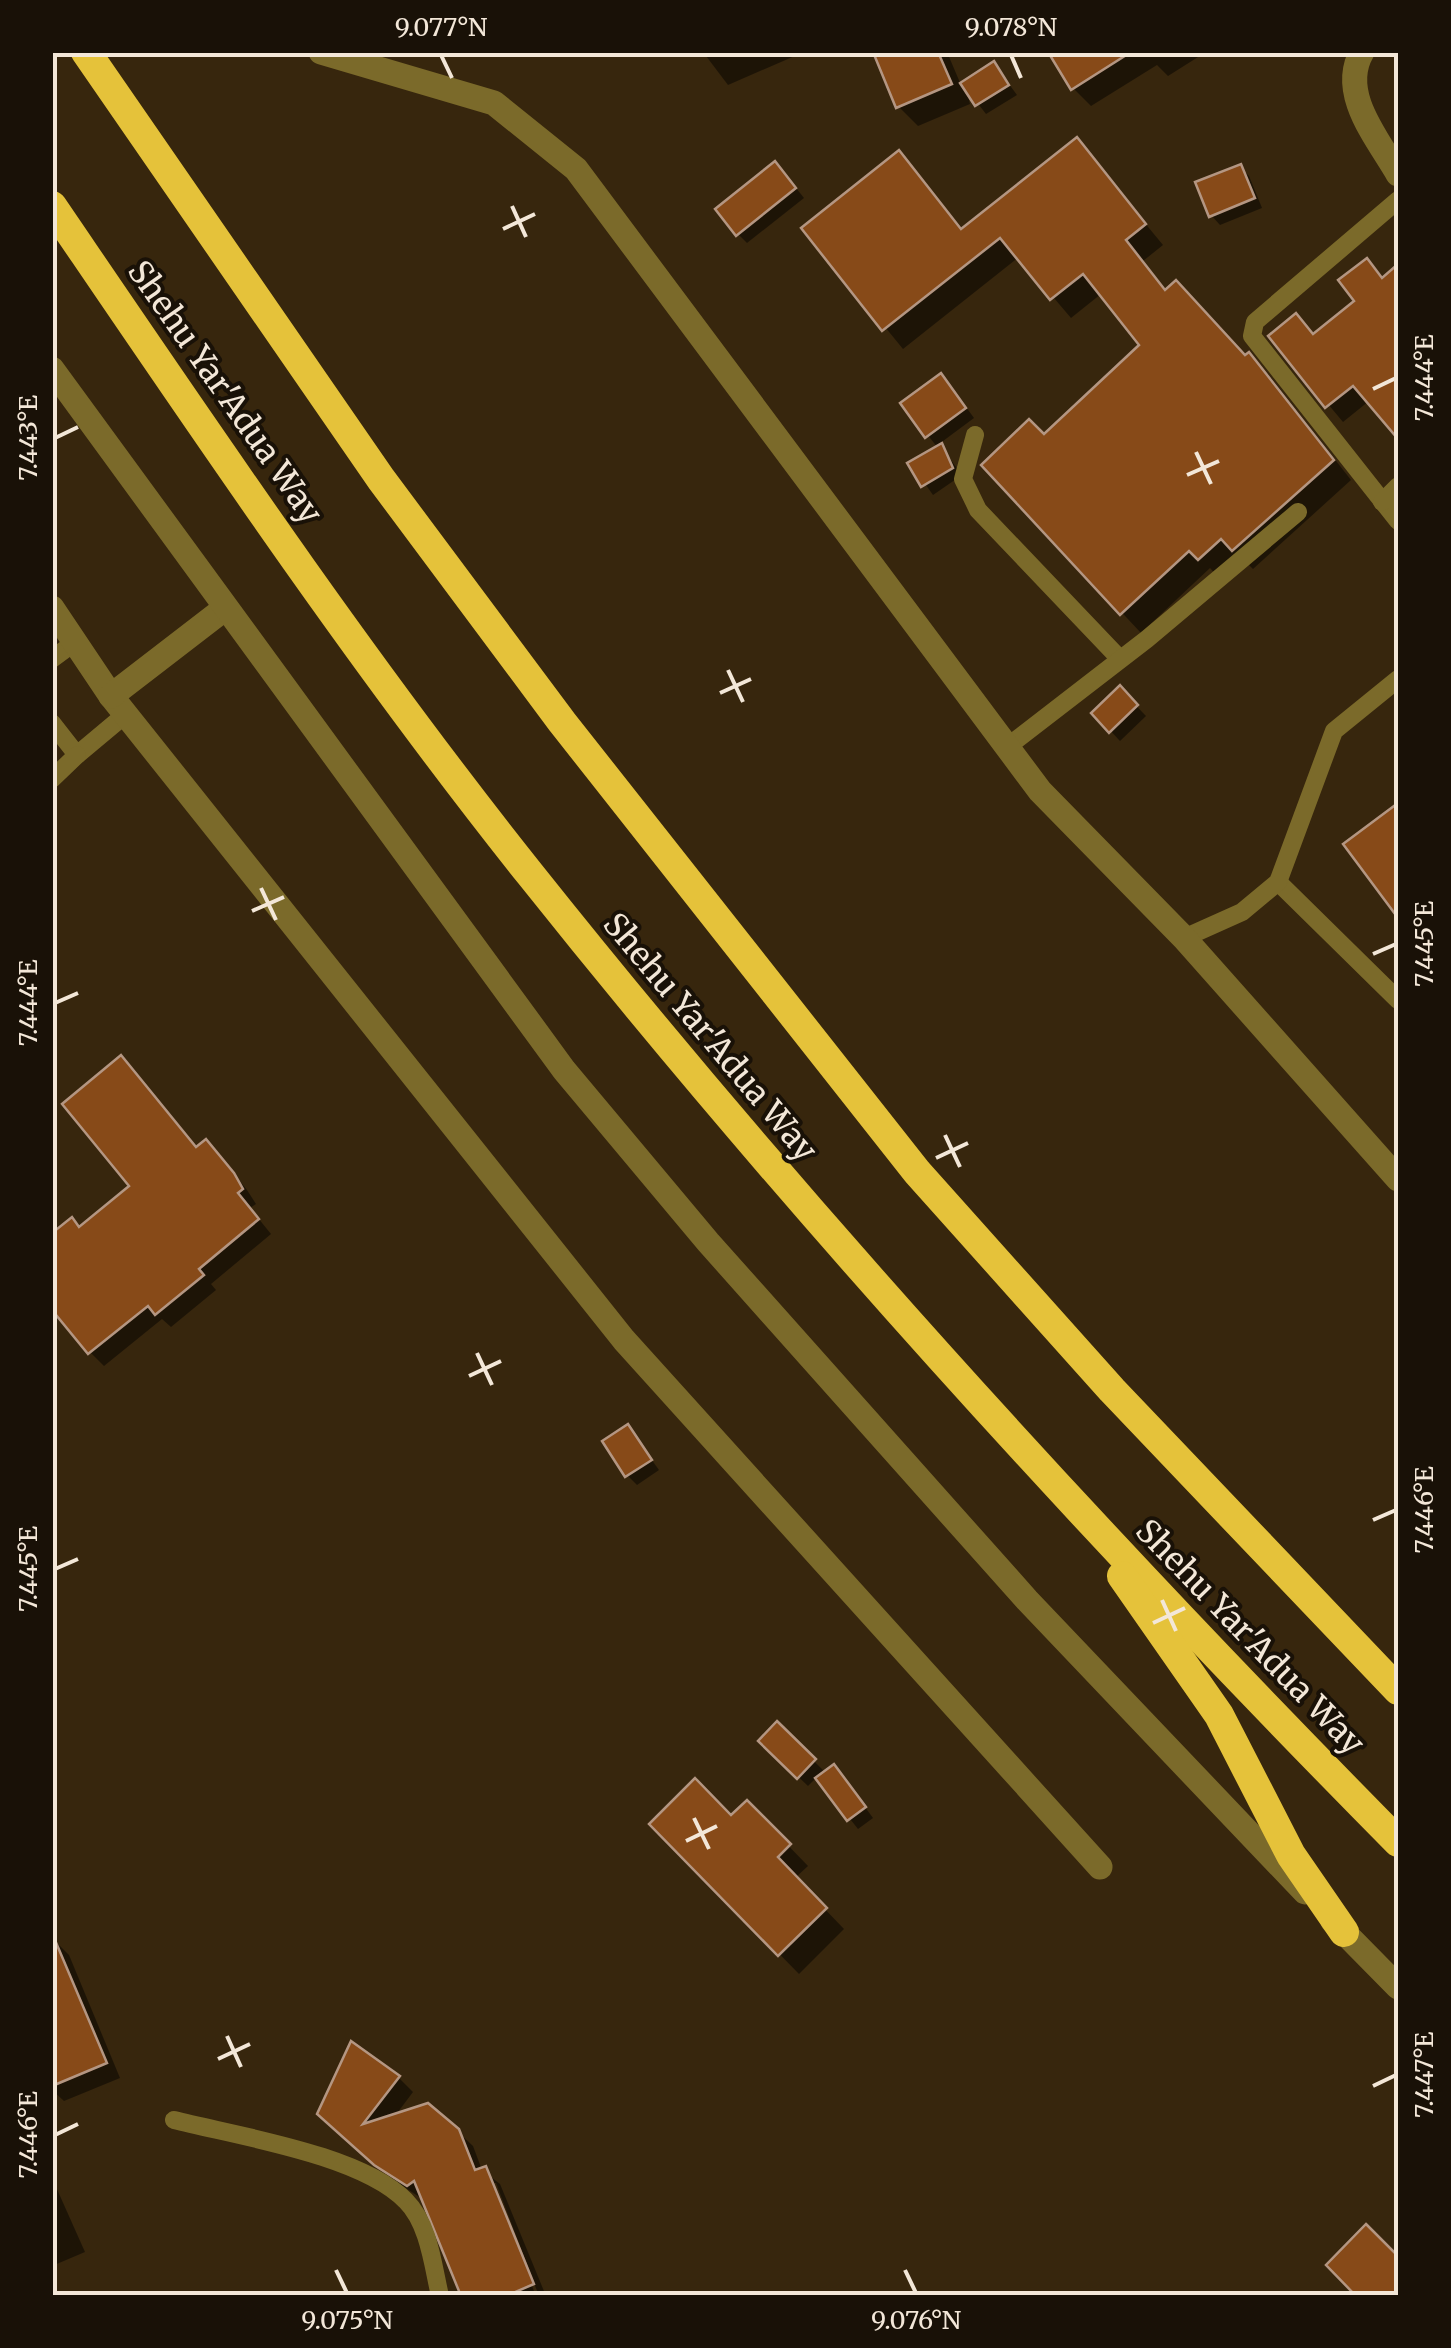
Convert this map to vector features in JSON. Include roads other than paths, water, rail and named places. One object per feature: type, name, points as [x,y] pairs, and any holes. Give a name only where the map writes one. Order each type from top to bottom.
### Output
[{"type":"highway","points":[[86,52],[380,479],[562,722],[905,1156],[1112,1390],[1398,1690]]},
{"type":"highway","name":"Shehu Yar'Adua Way","points":[[52,206],[370,659],[526,869],[715,1103],[1074,1502],[1246,1688],[1398,1842]]},
{"type":"highway","points":[[1074,1502],[1219,1715],[1283,1841],[1344,1932]]},
{"type":"street","points":[[321,52],[494,104],[576,169],[1040,790],[1184,938],[1398,1178]]},
{"type":"street","points":[[1362,52],[1355,63],[1354,94],[1398,174]]},
{"type":"street","points":[[52,369],[564,1070],[708,1242],[1027,1600],[1398,1986]]},
{"type":"street","points":[[52,608],[119,705],[624,1340],[1100,1867]]},
{"type":"street","points":[[119,705],[224,609]]},
{"type":"lane","points":[[1398,200],[1255,322],[1252,336],[1398,521]]},
{"type":"lane","points":[[975,435],[963,479],[978,510],[1120,660]]},
{"type":"lane","points":[[1382,502],[1398,486]]},
{"type":"lane","points":[[1007,748],[1298,512]]},
{"type":"lane","points":[[52,659],[76,642]]},
{"type":"lane","points":[[1184,938],[1242,912],[1278,882],[1334,731],[1398,679]]},
{"type":"lane","points":[[52,779],[119,705]]},
{"type":"lane","points":[[52,723],[77,755]]},
{"type":"lane","points":[[1278,882],[1398,1000]]},
{"type":"lane","points":[[174,2120],[361,2169],[408,2202],[426,2238],[440,2296]]}]
